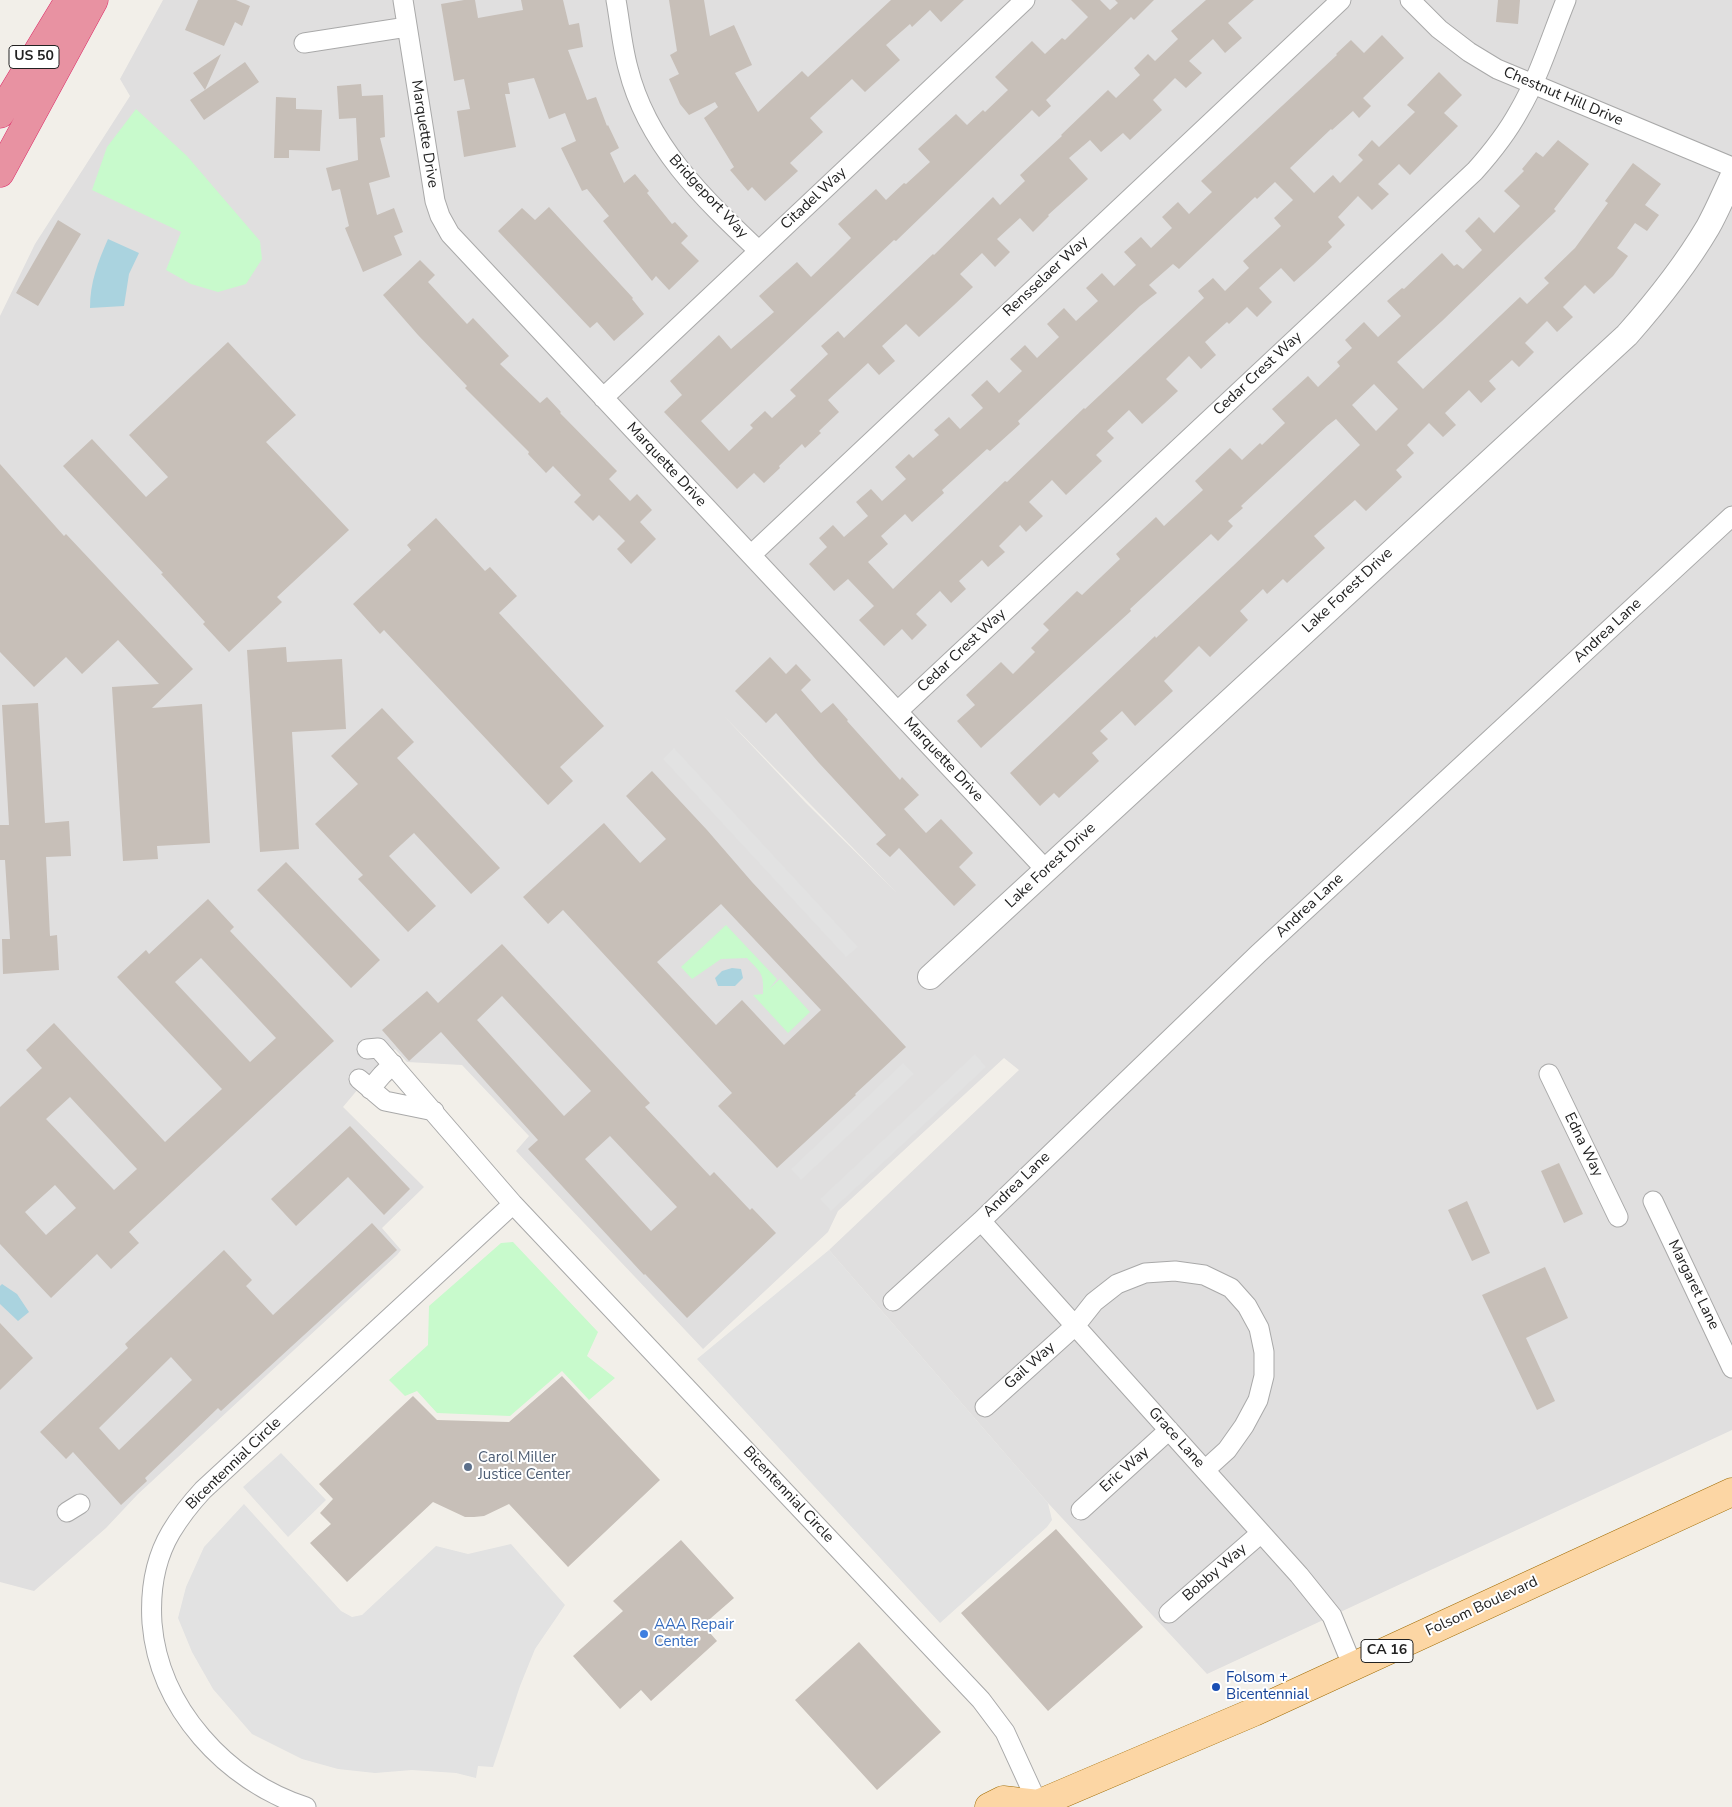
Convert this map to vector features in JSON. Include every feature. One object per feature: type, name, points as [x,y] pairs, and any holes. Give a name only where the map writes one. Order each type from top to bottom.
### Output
[{"type":"highway","name":"US 50","points":[[0,114],[68,0]]},
{"type":"highway","points":[[0,173],[94,0]]},
{"type":"main road","name":"Folsom Boulevard","points":[[989,1807],[1003,1800],[1037,1806],[1254,1712],[1732,1492]]},
{"type":"street","name":"Marquette Drive","points":[[403,0],[435,201],[440,216],[450,234],[1046,870]]},
{"type":"street","name":"Bridgeport Way","points":[[616,0],[628,67],[638,98],[651,127],[686,178],[758,251]]},
{"type":"street","name":"Citadel Way","points":[[602,398],[1025,0]]},
{"type":"street","name":"Rensselaer Way","points":[[751,555],[1341,0]]},
{"type":"street","name":"Chestnut Hill Drive","points":[[1410,0],[1439,29],[1469,52],[1497,69],[1732,167]]},
{"type":"street","name":"Cedar Crest Way","points":[[898,711],[1475,171],[1504,136],[1519,112],[1532,85],[1566,0]]},
{"type":"street","points":[[304,43],[407,27]]},
{"type":"street","name":"Lake Forest Drive","points":[[930,977],[1626,335],[1656,303],[1682,269],[1709,225],[1732,178]]},
{"type":"street","name":"Andrea Lane","points":[[893,1301],[981,1221],[1258,954],[1732,516]]},
{"type":"street","name":"Bicentennial Circle","points":[[368,1049],[378,1048],[513,1204],[981,1700],[1005,1732],[1037,1806]]},
{"type":"street","points":[[393,1064],[382,1075],[365,1084],[385,1100],[434,1111]]},
{"type":"street","name":"Edna Way","points":[[1549,1074],[1618,1217]]},
{"type":"street","name":"Margaret Lane","points":[[1653,1201],[1732,1368]]},
{"type":"street","name":"Bicentennial Circle","points":[[306,1807],[272,1793],[227,1763],[196,1731],[171,1693],[160,1667],[153,1641],[152,1588],[162,1551],[171,1532],[191,1503],[203,1490],[513,1204]]},
{"type":"street","name":"Grace Lane","points":[[981,1221],[1299,1575],[1332,1616],[1353,1667]]},
{"type":"street","name":"Gail Way","points":[[985,1407],[1076,1326],[1094,1302],[1117,1284],[1145,1273],[1175,1270],[1204,1276],[1231,1288],[1247,1306],[1259,1328],[1264,1352],[1264,1376],[1258,1400],[1244,1426],[1226,1450],[1205,1470]]},
{"type":"street","name":"Eric Way","points":[[1081,1510],[1170,1430]]},
{"type":"street","name":"Bobby Way","points":[[1169,1613],[1261,1532]]},
{"type":"shaded area","points":[[163,0],[1732,0],[1732,1430],[1207,1674],[1048,1503],[829,1250],[1019,1070],[1004,1058],[838,1211],[828,1232],[703,1349],[516,1151],[529,1136],[462,1065],[407,1062],[395,1049],[379,1064],[343,1107],[424,1187],[382,1228],[401,1250],[138,1494],[106,1528],[34,1591],[0,1582],[0,316],[35,244],[130,96],[120,79]],"holes":[[[723,715],[897,893],[806,803]]]},
{"type":"shaded area","points":[[674,748],[858,947],[846,957],[663,759]]},
{"type":"shaded area","points":[[975,1054],[986,1067],[831,1211],[820,1199]]},
{"type":"shaded area","points":[[903,1063],[914,1074],[801,1180],[791,1169]]},
{"type":"shaded area","points":[[829,1250],[1048,1503],[1052,1520],[1047,1527],[940,1623],[697,1359]]},
{"type":"shaded area","points":[[281,1453],[326,1500],[288,1537],[243,1487]]},
{"type":"shaded area","points":[[244,1504],[341,1611],[352,1617],[362,1615],[436,1546],[468,1554],[511,1544],[565,1605],[535,1649],[520,1686],[493,1767],[478,1766],[476,1778],[456,1773],[412,1770],[375,1773],[338,1769],[302,1759],[252,1734],[213,1689],[192,1652],[178,1618],[186,1587],[204,1547]]},
{"type":"green space","points":[[136,109],[187,156],[260,241],[262,259],[246,284],[218,292],[191,284],[166,270],[181,232],[92,190],[107,147]]},
{"type":"green space","points":[[726,925],[777,979],[769,989],[780,979],[810,1012],[788,1033],[753,995],[763,994],[763,982],[761,974],[747,958],[721,959],[692,979],[681,967]]},
{"type":"green space","points":[[513,1242],[598,1332],[587,1356],[615,1378],[589,1400],[562,1371],[510,1416],[437,1413],[417,1391],[405,1396],[389,1380],[428,1345],[429,1306],[501,1243]]},
{"type":"water","points":[[108,239],[139,253],[129,274],[124,306],[90,308],[91,289],[95,272]]},
{"type":"water","points":[[732,968],[741,969],[743,978],[735,986],[718,986],[715,978],[722,971]]},
{"type":"water","points":[[2,1284],[17,1294],[29,1312],[18,1321],[0,1304],[0,1286]]},
{"type":"building","points":[[198,0],[236,0],[250,6],[242,26],[235,22],[224,46],[185,30]]},
{"type":"building","points":[[475,0],[478,18],[523,10],[521,0],[563,0],[569,25],[579,23],[583,47],[568,50],[587,100],[596,97],[607,126],[619,148],[610,153],[624,183],[635,174],[649,191],[647,193],[672,224],[675,222],[688,236],[681,243],[699,261],[669,290],[656,276],[652,281],[603,221],[609,216],[587,189],[582,191],[561,148],[576,141],[565,113],[549,119],[534,78],[508,83],[510,94],[505,94],[516,147],[464,157],[457,111],[470,109],[464,79],[454,81],[441,4]]},
{"type":"building","points":[[669,0],[704,0],[710,36],[734,25],[752,65],[735,73],[758,112],[802,71],[808,77],[891,0],[964,0],[941,22],[930,10],[912,27],[910,24],[886,45],[900,60],[865,92],[852,79],[810,118],[823,132],[790,163],[798,171],[765,201],[752,187],[748,191],[730,170],[734,167],[704,118],[718,107],[715,102],[689,115],[680,104],[669,79],[679,74],[670,55],[677,51]]},
{"type":"building","points":[[1071,0],[1100,0],[1110,10],[1118,3],[1115,0],[1154,0],[1134,20],[1131,17],[1046,100],[1051,106],[1039,117],[1032,110],[896,241],[894,240],[701,421],[729,451],[753,428],[750,425],[765,411],[772,418],[796,396],[790,390],[828,354],[821,346],[838,331],[844,338],[934,255],[993,197],[1000,205],[1025,181],[1020,175],[1108,90],[1116,98],[1140,75],[1134,68],[1148,54],[1155,61],[1178,39],[1171,31],[1206,0],[1254,0],[1228,23],[1242,38],[1225,53],[1213,39],[1189,61],[1202,73],[1186,88],[1175,78],[1153,100],[1162,110],[1130,140],[1123,133],[1101,152],[1090,140],[1069,158],[1088,179],[1048,215],[1033,232],[1020,218],[997,239],[1010,252],[995,267],[982,253],[960,274],[973,287],[919,337],[906,324],[882,346],[895,361],[879,375],[868,363],[828,400],[839,412],[819,431],[821,433],[805,448],[802,444],[764,483],[754,473],[737,489],[664,412],[682,395],[670,381],[719,335],[731,349],[774,312],[759,296],[797,262],[811,277],[851,238],[838,224],[876,189],[886,200],[930,162],[918,149],[956,114],[967,125],[983,110],[985,112],[1008,90],[995,77],[1032,41],[1045,54],[1062,38],[1065,40],[1088,17]]},
{"type":"building","points":[[1498,0],[1520,0],[1518,24],[1496,22]]},
{"type":"building","points":[[1382,35],[1404,58],[1363,98],[1371,106],[1359,118],[1353,111],[1290,168],[1314,193],[1333,175],[1340,183],[1363,160],[1358,155],[1372,140],[1379,147],[1415,112],[1407,105],[1439,72],[1462,95],[1444,113],[1458,126],[1410,175],[1399,164],[1378,184],[1389,194],[1372,210],[1358,196],[1338,217],[1345,225],[1328,242],[1332,247],[1294,282],[1281,268],[1259,288],[1272,302],[1257,317],[1247,307],[1229,324],[1227,322],[1205,342],[1216,355],[1201,369],[1189,356],[1166,379],[1178,391],[1142,424],[1129,410],[1107,431],[1114,438],[1096,455],[1102,461],[1066,495],[1052,480],[1029,502],[1043,516],[1026,532],[1020,525],[999,546],[1005,552],[988,567],[982,560],[959,581],[966,589],[951,603],[940,591],[916,614],[927,625],[912,640],[902,629],[884,646],[859,620],[874,606],[848,579],[834,591],[809,564],[827,547],[819,538],[833,525],[844,537],[868,516],[856,502],[871,489],[882,501],[906,479],[895,467],[909,454],[913,458],[939,435],[934,430],[949,417],[960,429],[983,408],[971,395],[987,380],[999,393],[1022,371],[1010,359],[1025,345],[1037,358],[1059,337],[1047,324],[1064,308],[1076,321],[1098,301],[1086,288],[1102,273],[1114,286],[1136,265],[1124,252],[1141,237],[1151,248],[1172,228],[1162,217],[1178,202],[1189,214],[1212,192],[1201,181],[1351,40],[1364,53]],"holes":[[[1275,182],[1293,200],[1274,218],[1281,226],[1243,261],[1249,268],[1225,291],[1213,278],[1198,291],[1204,298],[1084,408],[1007,482],[1005,481],[893,589],[868,562],[888,544],[881,536],[905,514],[912,522],[944,493],[942,490],[987,449],[990,451],[1020,424],[1018,421],[1140,306],[1157,293],[1149,285],[1173,264],[1179,269],[1255,197],[1257,199]]]},
{"type":"building","points":[[221,54],[205,90],[193,73]]},
{"type":"building","points":[[245,62],[259,82],[204,120],[190,100]]},
{"type":"building","points":[[361,84],[362,96],[383,95],[385,137],[380,138],[390,177],[369,183],[377,215],[394,208],[403,232],[394,236],[402,255],[363,272],[345,228],[349,226],[340,189],[332,191],[326,168],[358,160],[356,118],[339,119],[337,86]]},
{"type":"building","points":[[276,97],[296,98],[296,109],[322,110],[320,151],[289,150],[289,158],[274,158]]},
{"type":"building","points":[[1558,140],[1589,164],[1554,209],[1556,211],[1397,362],[1423,389],[1520,297],[1527,304],[1549,283],[1544,278],[1575,248],[1608,203],[1605,201],[1633,163],[1661,184],[1645,205],[1659,215],[1647,231],[1635,223],[1617,248],[1628,256],[1613,276],[1594,294],[1585,285],[1563,307],[1573,317],[1557,332],[1547,321],[1525,343],[1534,352],[1519,367],[1512,360],[1489,381],[1496,389],[1481,403],[1469,390],[1445,413],[1456,425],[1443,437],[1429,423],[1407,445],[1414,453],[1396,470],[1402,477],[1366,511],[1355,500],[1314,536],[1325,548],[1287,583],[1283,579],[1267,594],[1263,589],[1240,611],[1248,620],[1210,657],[1199,646],[1164,681],[1173,691],[1135,726],[1122,711],[1100,731],[1108,739],[1092,753],[1099,761],[1059,798],[1054,793],[1040,806],[1010,773],[1360,445],[1336,419],[1327,426],[1241,506],[1243,508],[1228,521],[1233,526],[1218,541],[1211,534],[1130,609],[1131,611],[981,748],[957,721],[975,705],[966,695],[1001,662],[1013,674],[1035,652],[1031,648],[1049,630],[1043,624],[1077,591],[1082,595],[1120,559],[1116,554],[1156,517],[1164,526],[1203,490],[1195,481],[1230,448],[1242,460],[1260,443],[1262,445],[1285,423],[1272,409],[1308,376],[1318,387],[1340,366],[1337,362],[1352,348],[1345,340],[1364,322],[1378,337],[1401,316],[1387,301],[1402,288],[1404,289],[1442,253],[1454,266],[1457,264],[1463,269],[1482,250],[1465,231],[1479,217],[1494,233],[1520,206],[1504,191],[1524,171],[1522,169],[1536,152],[1543,157]],"holes":[[[1374,384],[1398,409],[1376,431],[1352,405]]]},
{"type":"building","points":[[549,207],[633,298],[644,314],[614,341],[597,322],[590,328],[498,231],[522,208],[535,220]]},
{"type":"building","points":[[58,220],[81,234],[38,306],[16,293]]},
{"type":"building","points":[[420,260],[435,275],[428,282],[467,324],[473,318],[509,356],[500,364],[540,403],[547,397],[560,413],[617,471],[609,479],[630,501],[637,494],[652,510],[640,522],[656,539],[631,564],[617,549],[625,541],[599,515],[593,521],[574,502],[581,495],[553,466],[546,473],[528,454],[529,452],[465,388],[467,386],[383,295]]},
{"type":"building","points":[[228,342],[296,415],[266,442],[349,530],[277,597],[282,602],[229,652],[203,624],[205,622],[161,574],[163,573],[63,466],[92,439],[146,497],[168,477],[129,435]]},
{"type":"building","points":[[0,464],[64,536],[66,534],[193,669],[152,708],[202,704],[210,843],[157,846],[158,859],[123,861],[112,687],[159,684],[118,640],[82,674],[66,657],[34,687],[0,652]]},
{"type":"building","points":[[436,518],[485,571],[490,567],[517,596],[499,613],[604,726],[560,767],[573,781],[548,805],[384,630],[380,634],[353,604],[411,550],[407,545]]},
{"type":"building","points":[[286,647],[287,662],[342,659],[346,729],[292,732],[299,849],[260,852],[247,650]]},
{"type":"building","points":[[770,657],[786,674],[796,664],[811,680],[801,690],[821,713],[833,703],[900,780],[902,777],[919,795],[904,809],[926,833],[941,819],[973,853],[959,867],[976,885],[954,906],[899,848],[890,857],[876,844],[886,835],[819,763],[776,713],[766,723],[735,691]]},
{"type":"building","points":[[38,703],[45,823],[69,821],[71,856],[46,857],[50,936],[57,935],[59,970],[3,974],[2,939],[10,939],[5,860],[0,860],[0,825],[9,825],[2,705]]},
{"type":"building","points":[[382,708],[414,742],[397,758],[500,868],[471,894],[414,833],[389,856],[436,906],[408,932],[358,879],[363,875],[315,824],[358,784],[331,756]]},
{"type":"building","points":[[652,771],[752,882],[906,1047],[777,1168],[718,1106],[732,1093],[563,910],[548,924],[523,897],[604,823],[640,863],[666,839],[626,796]],"holes":[[[721,904],[821,1010],[784,1045],[742,1000],[716,1025],[657,962]]]},
{"type":"building","points":[[286,862],[380,960],[351,988],[257,890]]},
{"type":"building","points":[[208,899],[234,927],[230,931],[334,1041],[129,1232],[139,1243],[111,1269],[97,1254],[51,1298],[0,1244],[0,1107],[42,1068],[26,1050],[54,1023],[165,1142],[222,1089],[117,977],[146,950],[149,954]],"holes":[[[201,958],[276,1038],[250,1062],[175,982]],[[70,1097],[137,1169],[114,1190],[46,1119]],[[55,1185],[76,1208],[46,1235],[25,1212]]]},
{"type":"building","points":[[502,944],[650,1103],[645,1107],[710,1176],[714,1172],[750,1210],[752,1208],[776,1233],[687,1318],[644,1275],[528,1149],[538,1140],[441,1032],[409,1061],[382,1030],[427,991],[438,1003]],"holes":[[[502,996],[591,1091],[564,1116],[477,1020]],[[610,1136],[677,1207],[651,1231],[585,1159]]]},
{"type":"building","points":[[350,1126],[410,1189],[384,1215],[348,1177],[296,1226],[271,1199]]},
{"type":"building","points":[[1559,1163],[1583,1214],[1564,1223],[1541,1171]]},
{"type":"building","points":[[1467,1201],[1490,1253],[1472,1261],[1448,1210]]},
{"type":"building","points":[[372,1223],[397,1250],[221,1411],[218,1408],[145,1478],[147,1481],[121,1505],[73,1452],[66,1459],[40,1432],[128,1348],[125,1344],[224,1250],[252,1280],[246,1286],[273,1315]],"holes":[[[171,1357],[192,1380],[119,1450],[99,1428]]]},
{"type":"building","points":[[1545,1267],[1568,1318],[1526,1338],[1555,1401],[1537,1410],[1482,1295]]},
{"type":"building","points":[[0,1323],[33,1358],[0,1390]]},
{"type":"building","points":[[562,1376],[660,1480],[568,1567],[509,1504],[484,1516],[465,1517],[433,1502],[347,1582],[310,1543],[331,1524],[320,1513],[333,1499],[319,1484],[413,1396],[437,1420],[509,1422]]},
{"type":"building","points":[[1056,1529],[1143,1627],[1048,1711],[961,1613]]},
{"type":"building","points":[[681,1540],[734,1598],[703,1625],[717,1641],[651,1701],[641,1690],[620,1709],[573,1656],[623,1611],[613,1601]]},
{"type":"building","points":[[859,1642],[941,1732],[877,1790],[795,1700]]},
{"type":"place","name":"Carol Miller Justice Center","points":[[468,1467]]},
{"type":"place","name":"AAA Repair Center","points":[[644,1634]]},
{"type":"place","name":"Folsom + Bicentennial","points":[[1216,1687]]}]
